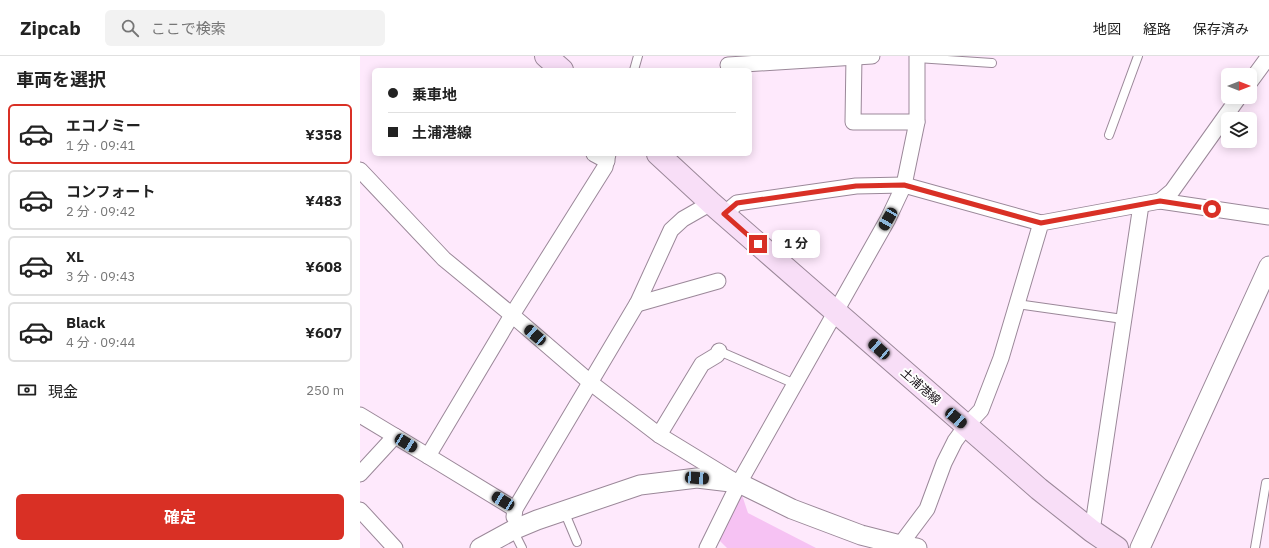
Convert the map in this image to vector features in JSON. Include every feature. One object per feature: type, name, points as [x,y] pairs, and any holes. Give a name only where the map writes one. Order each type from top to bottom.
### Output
[{"type":"main road","points":[[546,56],[560,68]]},
{"type":"main road","name":"土浦港線","points":[[660,156],[1039,489],[1092,531],[1117,548]]},
{"type":"street","points":[[854,56],[853,122],[917,122]]},
{"type":"street","points":[[728,65],[756,60],[872,56]]},
{"type":"street","points":[[707,548],[738,483],[888,219],[904,185],[917,122],[917,57]]},
{"type":"street","points":[[1257,74],[1267,62]]},
{"type":"street","points":[[1160,201],[1172,191],[1234,104]]},
{"type":"street","points":[[428,456],[512,315],[605,167],[603,156]]},
{"type":"street","points":[[360,170],[444,259],[591,383],[659,435],[738,483],[792,509],[860,534],[908,547],[927,509],[944,463],[955,442],[966,426],[981,410],[986,398],[1001,358],[1041,223]]},
{"type":"street","points":[[513,530],[515,509],[637,304],[671,230],[683,219],[737,203],[856,186],[904,185],[1041,223],[1160,201],[1269,217]]},
{"type":"street","points":[[1092,531],[1141,205]]},
{"type":"street","points":[[1140,548],[1269,266]]},
{"type":"street","points":[[637,304],[718,281]]},
{"type":"street","points":[[659,435],[702,364],[717,355],[719,351]]},
{"type":"street","points":[[360,415],[515,509]]},
{"type":"street","points":[[360,474],[395,436]]},
{"type":"street","points":[[480,548],[513,530],[640,485],[697,478],[738,483]]},
{"type":"street","points":[[360,510],[395,548]]},
{"type":"lane","points":[[635,68],[638,56]]},
{"type":"lane","points":[[1109,135],[1138,56]]},
{"type":"lane","points":[[917,57],[992,63]]},
{"type":"lane","points":[[1017,304],[1123,319]]},
{"type":"lane","points":[[719,351],[794,384]]},
{"type":"lane","points":[[1255,548],[1266,483],[1269,483]]},
{"type":"lane","points":[[564,511],[577,542]]},
{"type":"lane","points":[[513,530],[522,548]]},
{"type":"shaded area","points":[[741,492],[748,513],[816,548],[727,548],[718,539]]},
{"type":"route","points":[[758,244],[724,214],[737,203],[856,186],[904,185],[1041,223],[1160,201],[1212,209]]}]
